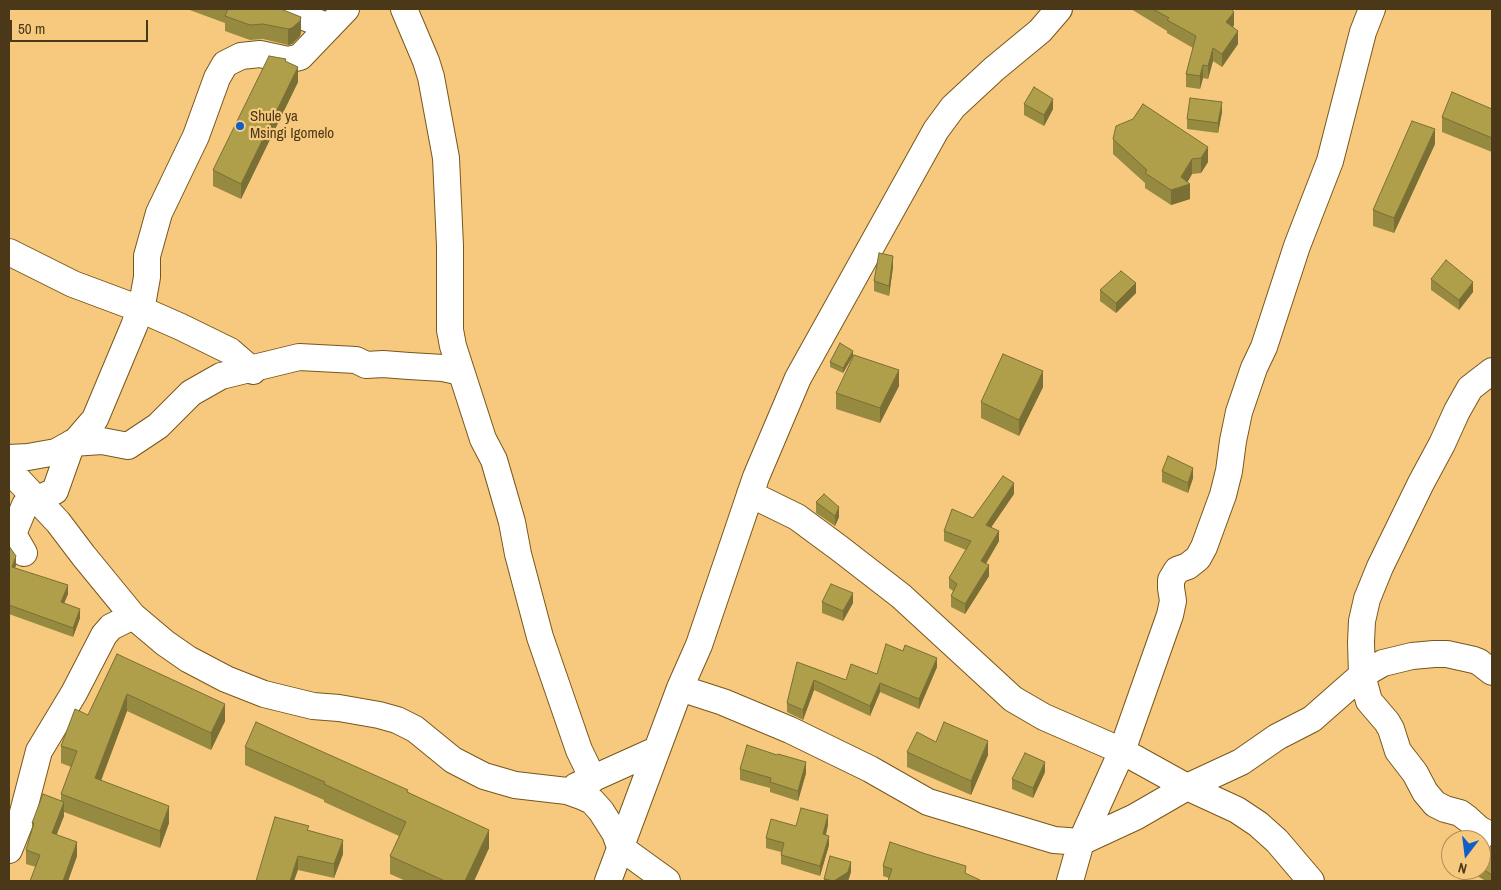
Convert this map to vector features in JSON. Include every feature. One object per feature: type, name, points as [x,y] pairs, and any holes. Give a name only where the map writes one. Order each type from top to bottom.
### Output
[{"type":"street","points":[[284,9],[337,18]]},
{"type":"street","points":[[404,9],[431,77],[446,158],[450,246],[450,330],[453,346],[484,439],[494,460],[512,522],[540,637],[579,750],[593,779]]},
{"type":"street","points":[[608,881],[656,750],[702,636],[750,494],[798,378],[936,130],[953,107],[994,69],[1040,31],[1059,9]]},
{"type":"street","points":[[1070,881],[1081,842],[1122,751],[1170,616],[1172,601],[1171,580],[1177,570],[1188,566],[1198,558],[1204,547],[1223,495],[1230,471],[1233,441],[1239,412],[1330,161],[1364,32],[1372,9]]},
{"type":"street","points":[[9,458],[56,452],[76,441],[95,419],[140,309],[147,277],[147,256],[159,213],[196,136],[211,92],[225,64],[240,56],[260,54],[288,60],[300,56],[337,18]]},
{"type":"street","points":[[9,252],[73,284],[140,309],[181,327],[230,352],[252,370]]},
{"type":"street","points":[[72,444],[102,441],[128,446],[158,426],[191,393],[221,376],[252,370],[299,357],[356,360],[366,365],[384,364],[443,368],[461,372]]},
{"type":"street","points":[[1492,371],[1470,388],[1380,567],[1367,599],[1362,621],[1362,675],[1369,701],[1386,722],[1398,751],[1435,804],[1460,814],[1479,829],[1492,836]]},
{"type":"street","points":[[24,553],[13,534],[25,504],[55,491],[72,444]]},
{"type":"street","points":[[9,470],[58,522],[133,616],[164,644],[188,659],[226,679],[264,694],[313,706],[339,708],[397,720],[415,729],[453,760],[484,776],[515,785],[567,791],[592,801],[615,833],[620,847],[667,881]]},
{"type":"street","points":[[750,494],[797,517],[847,554],[901,596],[1014,698],[1044,717],[1122,751],[1187,787],[1237,810],[1277,840],[1311,881]]},
{"type":"street","points":[[9,850],[22,820],[38,752],[74,693],[104,635],[111,627],[133,616]]},
{"type":"street","points":[[680,688],[723,702],[790,730],[870,769],[928,802],[1054,840],[1081,842],[1135,817],[1187,787],[1241,762],[1277,737],[1312,719],[1362,675],[1383,663],[1412,656],[1446,654],[1474,660],[1492,672]]},
{"type":"street","points":[[567,791],[656,750]]},
{"type":"building","points":[[228,9],[281,9],[301,17],[300,21],[288,29],[263,24],[250,25],[225,16]]},
{"type":"building","points":[[1153,9],[1231,9],[1234,12],[1226,22],[1238,31],[1222,54],[1213,48],[1208,66],[1203,65],[1200,76],[1186,74],[1196,36],[1167,20],[1169,18]]},
{"type":"building","points":[[269,56],[286,59],[285,61],[298,67],[241,184],[213,170]]},
{"type":"building","points":[[1034,87],[1053,99],[1044,115],[1024,104]]},
{"type":"building","points":[[1452,92],[1492,109],[1492,138],[1442,117]]},
{"type":"building","points":[[1190,98],[1222,102],[1218,123],[1187,119]]},
{"type":"building","points":[[1143,104],[1208,147],[1201,158],[1192,159],[1181,177],[1190,184],[1171,190],[1145,173],[1147,170],[1113,139],[1116,126],[1133,119]]},
{"type":"building","points":[[1412,121],[1435,129],[1394,218],[1373,210]]},
{"type":"building","points":[[879,253],[893,256],[889,286],[874,281]]},
{"type":"building","points":[[1446,260],[1473,282],[1459,300],[1431,279]]},
{"type":"building","points":[[1121,271],[1136,283],[1116,303],[1100,290]]},
{"type":"building","points":[[840,343],[853,351],[843,368],[830,362]]},
{"type":"building","points":[[1003,354],[1043,371],[1019,420],[981,402]]},
{"type":"building","points":[[854,355],[899,370],[880,408],[836,393]]},
{"type":"building","points":[[1168,456],[1193,468],[1188,483],[1162,471]]},
{"type":"building","points":[[1003,476],[1014,483],[986,525],[999,531],[981,561],[989,565],[965,604],[951,596],[957,584],[949,578],[971,541],[944,531],[952,509],[973,518]]},
{"type":"building","points":[[824,494],[839,507],[835,516],[816,502]]},
{"type":"building","points":[[9,546],[16,556],[12,567],[68,585],[61,602],[80,609],[73,628],[9,605]]},
{"type":"building","points":[[831,584],[853,593],[843,611],[822,602]]},
{"type":"building","points":[[886,644],[903,651],[905,645],[937,658],[919,699],[880,683],[870,706],[814,680],[803,710],[787,703],[797,662],[846,680],[851,664],[877,674]]},
{"type":"building","points":[[117,654],[225,704],[211,733],[127,694],[95,778],[169,806],[160,831],[61,794],[77,751],[61,746],[75,709],[88,715]]},
{"type":"building","points":[[256,722],[408,790],[407,792],[489,830],[465,881],[445,881],[390,856],[406,822],[324,784],[325,782],[245,747]]},
{"type":"building","points":[[944,722],[988,741],[971,781],[907,752],[917,732],[936,742]]},
{"type":"building","points":[[747,745],[806,762],[798,791],[770,782],[771,778],[740,769]]},
{"type":"building","points":[[1025,753],[1045,762],[1033,788],[1012,779]]},
{"type":"building","points":[[43,794],[64,802],[52,833],[77,842],[63,881],[30,881],[40,855],[26,850],[34,823],[32,823]]},
{"type":"building","points":[[801,808],[828,815],[823,834],[829,836],[820,866],[781,855],[784,843],[766,838],[771,819],[796,826]]},
{"type":"building","points":[[275,817],[309,826],[307,830],[343,840],[334,864],[298,856],[290,881],[256,881]]},
{"type":"building","points":[[890,842],[966,866],[965,873],[980,880],[888,881],[892,869],[883,866]]},
{"type":"building","points":[[1492,844],[1492,875],[1491,874]]},
{"type":"building","points":[[830,856],[851,862],[848,872],[834,881],[824,879]]},
{"type":"place","name":"Shule ya Msingi Igomelo","points":[[240,126]]}]
